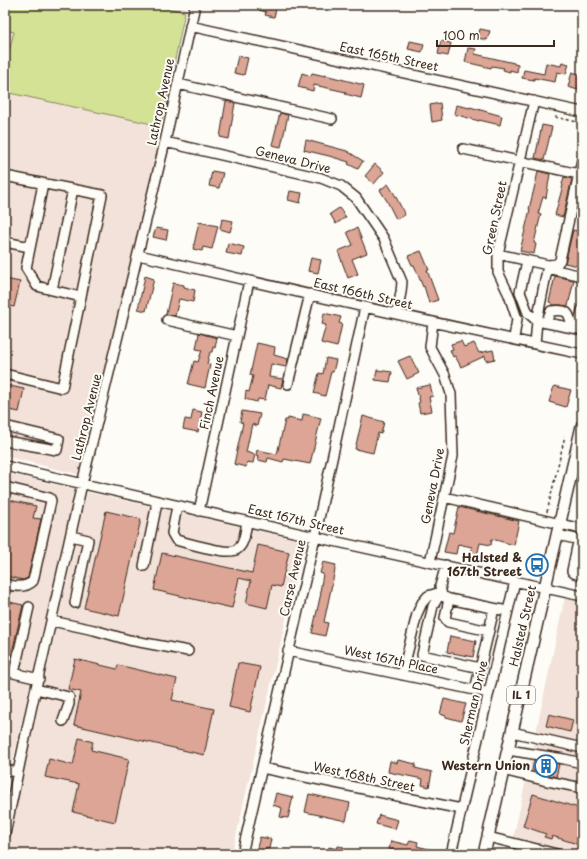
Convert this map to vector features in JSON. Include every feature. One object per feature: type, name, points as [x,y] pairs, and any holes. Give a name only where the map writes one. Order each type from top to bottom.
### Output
[{"type":"main road","name":"Halsted Street","points":[[484,854],[557,535],[577,469],[582,426]]},
{"type":"street","name":"Lathrop Avenue","points":[[5,834],[82,484],[165,142],[195,5]]},
{"type":"street","name":"East 165th Street","points":[[190,26],[582,112]]},
{"type":"street","points":[[178,84],[332,119]]},
{"type":"street","name":"Green Street","points":[[514,338],[517,319],[509,296],[498,272],[498,254],[534,101]]},
{"type":"street","name":"Geneva Drive","points":[[165,142],[321,178],[341,186],[356,198],[384,239],[402,282],[397,314]]},
{"type":"street","points":[[463,149],[579,174]]},
{"type":"street","points":[[535,344],[542,321],[551,266],[560,260],[582,160]]},
{"type":"street","points":[[5,176],[102,195],[62,388],[5,374]]},
{"type":"street","points":[[43,184],[26,268],[36,286],[81,297]]},
{"type":"street","points":[[52,290],[73,189]]},
{"type":"street","points":[[5,242],[30,247]]},
{"type":"street","points":[[498,254],[551,266],[582,270]]},
{"type":"street","name":"East 166th Street","points":[[138,255],[365,307],[514,338],[582,354]]},
{"type":"street","points":[[527,261],[520,292],[528,313],[542,321],[578,329],[582,310]]},
{"type":"street","points":[[551,266],[582,276]]},
{"type":"street","name":"Finch Avenue","points":[[199,511],[249,281]]},
{"type":"street","points":[[288,384],[310,294]]},
{"type":"street","name":"Carse Avenue","points":[[242,854],[315,537],[365,307]]},
{"type":"street","points":[[542,321],[551,311],[558,310],[569,314],[572,327]]},
{"type":"street","points":[[166,320],[237,336]]},
{"type":"street","name":"Geneva Drive","points":[[430,562],[453,456],[451,394],[445,375],[430,347],[433,322]]},
{"type":"street","points":[[5,426],[59,439],[57,450],[5,441]]},
{"type":"street","name":"East 167th Street","points":[[5,466],[315,537],[515,581],[581,593]]},
{"type":"street","points":[[5,487],[50,498],[51,501],[33,581],[29,585],[15,587],[5,584]]},
{"type":"street","points":[[444,498],[582,529]]},
{"type":"street","points":[[144,566],[156,508],[156,501]]},
{"type":"street","points":[[177,506],[172,533],[176,540],[202,547],[229,552],[236,550],[243,542],[247,522]]},
{"type":"street","points":[[557,535],[576,539],[578,542],[572,571],[574,574],[582,576]]},
{"type":"street","points":[[71,536],[88,540],[75,603]]},
{"type":"street","points":[[446,565],[440,586],[442,596],[449,600],[507,611]]},
{"type":"street","name":"Sherman Drive","points":[[451,854],[515,581]]},
{"type":"street","points":[[441,592],[433,606],[422,655],[480,668]]},
{"type":"street","points":[[402,675],[417,614],[422,603],[428,596],[441,592]]},
{"type":"street","points":[[449,600],[445,618],[448,622],[489,631]]},
{"type":"street","points":[[29,607],[10,672],[38,679]]},
{"type":"street","points":[[475,690],[494,609]]},
{"type":"street","points":[[52,621],[94,630],[129,640],[188,651]]},
{"type":"street","name":"West 167th Place","points":[[288,651],[488,692]]},
{"type":"street","points":[[36,689],[69,698],[69,704],[63,721]]},
{"type":"street","points":[[512,732],[582,748]]},
{"type":"street","points":[[508,750],[582,763]]},
{"type":"street","name":"West 168th Street","points":[[262,768],[461,809]]},
{"type":"street","points":[[5,770],[18,772]]},
{"type":"street","points":[[503,770],[582,788]]},
{"type":"street","points":[[488,837],[520,850],[557,854]]},
{"type":"path","points":[[555,117],[582,123]]},
{"type":"path","points":[[546,516],[565,436]]},
{"type":"shaded area","points":[[5,5],[186,5],[148,188],[80,475],[5,456]]},
{"type":"shaded area","points":[[5,473],[75,489],[5,795]]},
{"type":"shaded area","points":[[87,492],[304,541],[232,854],[5,854]]},
{"type":"shaded area","points":[[566,592],[582,596],[582,854],[510,854]]},
{"type":"green space","points":[[5,5],[155,5],[185,12],[161,126],[5,92],[5,67],[14,32],[5,30]]},
{"type":"building","points":[[260,5],[277,5],[274,17],[265,15],[266,12],[259,10]]},
{"type":"building","points":[[480,29],[490,31],[487,40],[478,38]]},
{"type":"building","points":[[410,41],[424,44],[422,52],[408,49]]},
{"type":"building","points":[[441,41],[451,43],[448,56],[438,54]]},
{"type":"building","points":[[468,48],[476,49],[475,54],[514,63],[518,65],[517,72],[503,70],[504,68],[492,66],[491,68],[465,62]]},
{"type":"building","points":[[238,56],[248,58],[244,75],[234,73]]},
{"type":"building","points":[[562,62],[569,64],[566,74],[557,72],[555,82],[534,78],[534,80],[522,78],[524,70],[544,74],[546,63],[561,66]]},
{"type":"building","points":[[572,72],[582,75],[578,90],[568,87]]},
{"type":"building","points":[[302,73],[311,76],[312,73],[325,75],[364,85],[361,98],[345,94],[346,92],[314,85],[313,91],[298,87]]},
{"type":"building","points":[[226,101],[235,103],[229,139],[220,137]]},
{"type":"building","points":[[440,103],[442,120],[432,122],[430,105]]},
{"type":"building","points":[[456,105],[470,107],[502,116],[500,125],[454,114]]},
{"type":"building","points":[[280,113],[288,115],[281,147],[272,145]]},
{"type":"building","points":[[542,125],[552,127],[544,160],[535,158]]},
{"type":"building","points":[[306,140],[347,151],[363,161],[358,169],[348,164],[349,162],[304,150]]},
{"type":"building","points":[[375,164],[384,172],[374,184],[365,176]]},
{"type":"building","points":[[212,171],[223,173],[219,188],[209,186]]},
{"type":"building","points":[[538,171],[550,174],[546,198],[543,197],[538,214],[541,214],[534,243],[536,244],[534,254],[520,251]]},
{"type":"building","points":[[564,177],[572,179],[563,217],[555,215]]},
{"type":"building","points":[[388,184],[405,215],[396,219],[380,190]]},
{"type":"building","points":[[290,191],[302,193],[300,203],[288,200]]},
{"type":"building","points":[[339,208],[346,217],[336,224],[330,214]]},
{"type":"building","points":[[222,219],[233,221],[230,232],[220,229]]},
{"type":"building","points":[[199,222],[218,226],[212,249],[203,247],[202,251],[193,249]]},
{"type":"building","points":[[156,228],[168,230],[166,240],[153,237]]},
{"type":"building","points":[[357,228],[367,253],[352,259],[358,274],[348,278],[338,251],[353,245],[347,232]]},
{"type":"building","points":[[573,230],[582,232],[582,267],[565,263]]},
{"type":"building","points":[[228,243],[244,247],[242,256],[226,253]]},
{"type":"building","points":[[421,251],[429,270],[427,270],[438,300],[429,303],[424,286],[423,287],[414,265],[412,265],[408,256]]},
{"type":"building","points":[[311,258],[321,260],[318,273],[308,271]]},
{"type":"building","points":[[145,276],[154,279],[146,311],[138,309]]},
{"type":"building","points":[[555,276],[574,280],[568,306],[552,305],[552,303],[549,302]]},
{"type":"building","points":[[5,279],[20,282],[14,307],[5,305]]},
{"type":"building","points":[[173,283],[184,285],[184,287],[195,290],[193,302],[179,299],[175,316],[166,314]]},
{"type":"building","points":[[324,313],[341,317],[339,323],[342,324],[337,347],[321,343],[326,325],[322,324]]},
{"type":"building","points":[[199,333],[217,338],[215,348],[213,347],[212,352],[210,352],[207,364],[210,365],[205,388],[188,384],[194,361],[198,362],[202,350],[196,349]]},
{"type":"building","points":[[461,341],[464,347],[474,343],[479,353],[493,350],[495,359],[486,361],[485,356],[461,367],[455,356],[453,357],[450,350],[453,349],[451,344]]},
{"type":"building","points":[[257,343],[275,347],[274,355],[288,359],[286,367],[271,364],[269,377],[283,379],[281,388],[268,385],[265,400],[258,399],[257,402],[245,399],[246,391],[249,392],[253,376],[250,375]]},
{"type":"building","points":[[410,356],[419,373],[407,379],[398,361]]},
{"type":"building","points":[[326,358],[336,360],[333,372],[331,372],[325,396],[314,393],[319,373],[323,374]]},
{"type":"building","points":[[377,370],[392,372],[390,382],[375,380]]},
{"type":"building","points":[[5,385],[24,389],[19,412],[5,409]]},
{"type":"building","points":[[430,385],[433,396],[429,397],[432,411],[420,413],[418,403],[420,402],[416,388]]},
{"type":"building","points":[[554,386],[571,390],[566,407],[549,402]]},
{"type":"building","points":[[193,410],[202,412],[198,432],[183,429],[185,419],[191,420]]},
{"type":"building","points":[[242,411],[260,414],[257,426],[252,424],[246,452],[255,455],[253,463],[247,462],[246,467],[234,464],[243,423],[240,422]]},
{"type":"building","points":[[303,414],[321,418],[310,464],[284,459],[283,462],[268,458],[267,462],[258,460],[259,456],[256,455],[257,450],[277,454],[285,420],[288,420],[288,418],[302,421]]},
{"type":"building","points":[[363,416],[384,422],[381,434],[378,433],[373,453],[355,449]]},
{"type":"building","points":[[5,499],[36,506],[33,518],[41,519],[28,578],[23,580],[5,576]]},
{"type":"building","points":[[459,507],[519,521],[514,545],[492,539],[491,545],[480,543],[476,560],[470,558],[472,547],[458,544],[456,554],[444,552],[449,532],[453,533]]},
{"type":"building","points":[[106,511],[141,519],[119,616],[84,608]]},
{"type":"building","points":[[258,545],[289,552],[281,587],[272,585],[267,608],[246,603],[251,581],[239,578],[232,608],[154,590],[162,553],[252,573]]},
{"type":"building","points":[[323,562],[336,565],[324,622],[328,623],[325,636],[312,633],[321,593],[323,574],[320,573]]},
{"type":"building","points":[[5,601],[23,605],[10,661],[5,660]]},
{"type":"building","points":[[450,636],[476,641],[473,657],[447,652]]},
{"type":"building","points":[[75,659],[117,669],[118,665],[177,679],[172,700],[214,709],[204,755],[74,725],[81,692],[68,689]]},
{"type":"building","points":[[238,663],[260,667],[250,712],[229,707]]},
{"type":"building","points":[[444,699],[466,704],[461,721],[440,714]]},
{"type":"building","points":[[549,714],[573,720],[570,732],[546,726]]},
{"type":"building","points":[[79,738],[93,742],[91,750],[129,759],[115,822],[73,812],[79,784],[45,777],[49,759],[73,765]]},
{"type":"building","points":[[398,760],[416,764],[415,768],[432,772],[429,787],[422,785],[423,779],[388,772],[390,761],[397,763]]},
{"type":"building","name":"Western Union","points":[[534,760],[559,764],[556,777],[532,770]]},
{"type":"building","points":[[276,793],[293,797],[288,818],[280,817],[282,808],[273,805]]},
{"type":"building","points":[[309,794],[350,803],[346,821],[305,812]]},
{"type":"building","points":[[533,794],[582,809],[582,840],[580,845],[552,836],[551,839],[544,837],[546,834],[523,826]]},
{"type":"building","points":[[379,815],[398,820],[395,829],[376,824]]},
{"type":"building","points":[[260,837],[271,839],[269,849],[266,848],[265,854],[255,854]]},
{"type":"building","points":[[410,840],[418,842],[417,846],[440,852],[440,854],[406,854],[406,852],[389,849],[391,841],[408,845]]},
{"type":"building","points":[[338,846],[344,847],[344,851],[348,852],[348,854],[327,854],[329,847],[337,849]]},
{"type":"place","name":"Halsted & 167th Street","points":[[537,565]]},
{"type":"place","name":"Western Union","points":[[546,766]]}]
